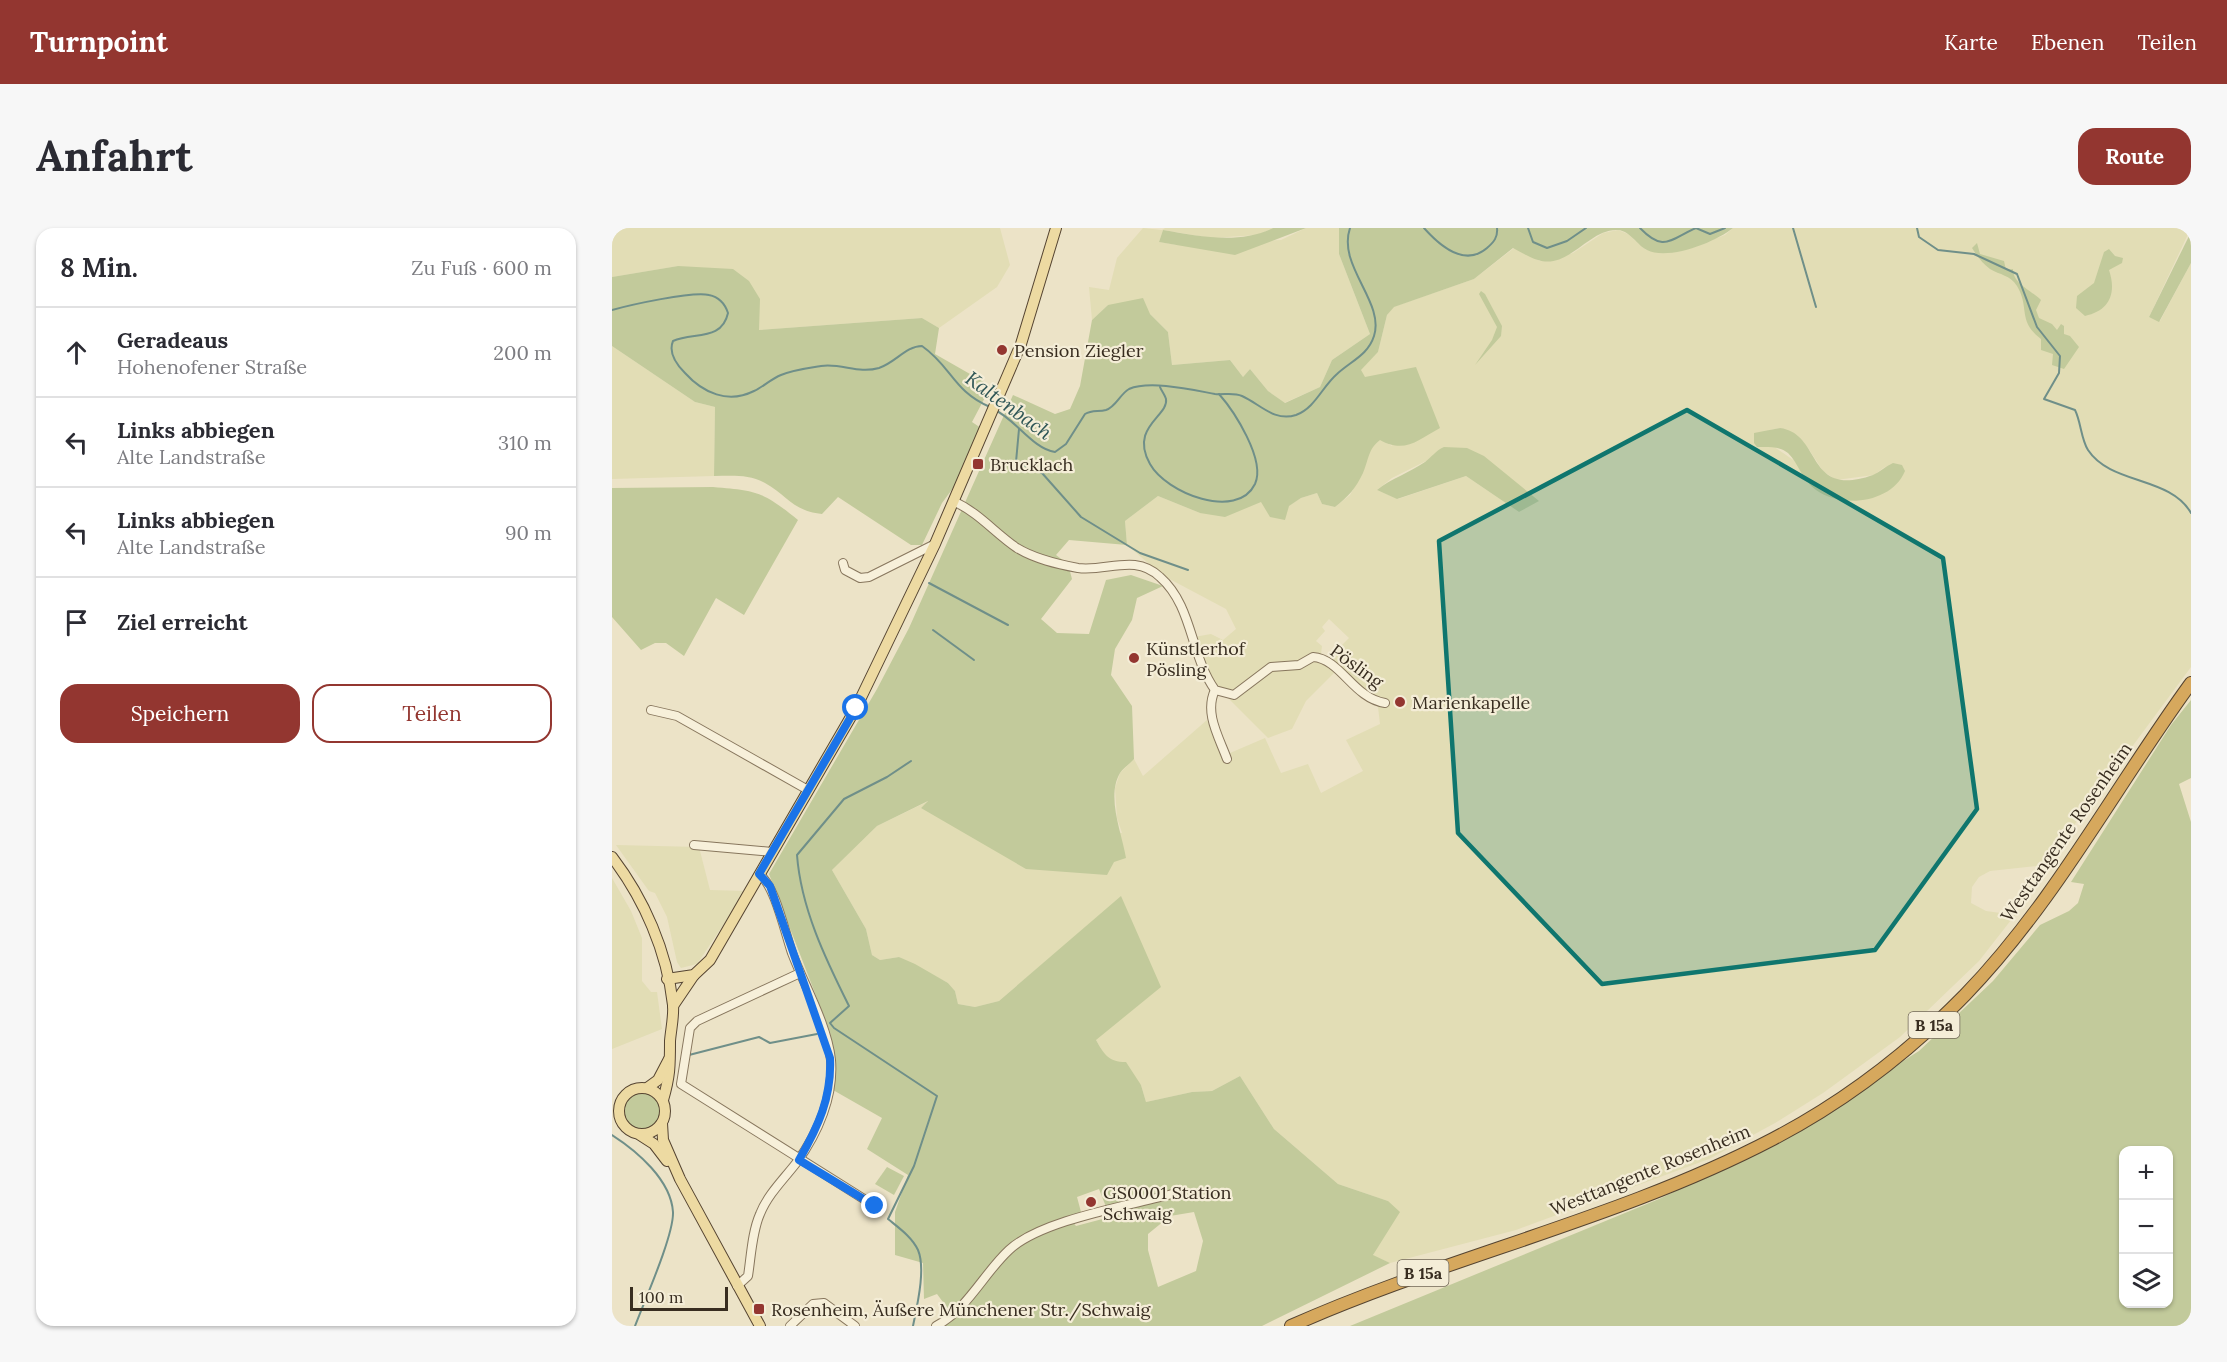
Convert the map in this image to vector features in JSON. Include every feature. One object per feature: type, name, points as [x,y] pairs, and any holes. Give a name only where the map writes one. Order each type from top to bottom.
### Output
[{"type":"highway","name":"Westtangente Rosenheim","points":[[1291,1326],[1409,1277],[1588,1216],[1707,1170],[1776,1138],[1858,1087],[1937,1023],[2004,951],[2060,879],[2191,684]]},
{"type":"main road","points":[[673,1006],[694,975],[710,960],[856,708],[955,502],[1003,392],[1021,344],[1056,228]]},
{"type":"main road","points":[[612,857],[642,901],[656,937],[673,1006],[671,1073],[663,1100],[665,1115],[663,1140],[680,1179],[736,1286],[760,1326]]},
{"type":"main road","points":[[667,979],[694,975]]},
{"type":"main road","points":[[648,1088],[664,1071],[671,1056]]},
{"type":"main road","points":[[612,1099],[639,1088],[648,1088],[663,1100]]},
{"type":"main road","points":[[624,1096],[616,1116],[624,1127],[654,1144],[680,1179]]},
{"type":"main road","points":[[640,1135],[649,1134],[663,1123]]},
{"type":"street","points":[[955,502],[995,528],[1016,547],[1040,559],[1080,568],[1129,562],[1149,568],[1160,576],[1183,606],[1193,647],[1206,678],[1215,690],[1210,700],[1212,720],[1227,759]]},
{"type":"street","points":[[843,563],[845,570],[860,578],[869,577],[935,544]]},
{"type":"street","name":"Pösling","points":[[1215,690],[1234,695],[1271,667],[1299,665],[1313,657],[1320,657],[1368,699],[1385,704]]},
{"type":"street","points":[[651,710],[677,716],[808,790]]},
{"type":"street","points":[[694,845],[772,852]]},
{"type":"street","points":[[736,1286],[748,1276],[760,1213],[799,1160],[824,1111],[831,1076],[826,1042],[770,886],[759,874]]},
{"type":"street","points":[[800,973],[697,1020],[690,1028],[681,1084],[875,1206]]},
{"type":"street","points":[[936,1326],[951,1316],[1009,1249],[1032,1235],[1062,1224],[1172,1194]]},
{"type":"street","points":[[790,1326],[813,1304],[824,1302],[855,1326]]},
{"type":"highlighted area","points":[[1687,410],[1943,558],[1977,809],[1875,950],[1602,984],[1458,833],[1439,541]]},
{"type":"shaded area","points":[[612,228],[1000,228],[1010,265],[997,287],[939,328],[922,318],[759,330],[678,266],[612,277]]},
{"type":"shaded area","points":[[1143,228],[1162,230],[1165,228],[1273,228],[1258,235],[1211,238],[1163,230],[1159,242],[1177,245],[1281,240],[1306,228],[1339,228],[1339,254],[1370,334],[1332,360],[1320,387],[1284,403],[1268,391],[1250,369],[1243,377],[1230,360],[1172,365],[1168,332],[1150,314],[1108,305],[1092,320],[1089,287],[1109,290],[1117,258]]},
{"type":"shaded area","points":[[1733,228],[2191,228],[2149,317],[2160,321],[2191,263],[2191,667],[2049,859],[2037,866],[1990,871],[1979,877],[1972,887],[1971,903],[1986,911],[2015,915],[1979,961],[1900,1037],[1823,1093],[1775,1123],[1709,1159],[1516,1230],[1390,1263],[1373,1256],[1388,1201],[1338,1184],[1274,1129],[1240,1076],[1212,1091],[1192,1092],[1146,1102],[1141,1085],[1116,1062],[1106,1057],[1096,1040],[1121,897],[999,1001],[975,1007],[958,1004],[955,991],[948,983],[899,957],[880,960],[872,955],[866,929],[832,870],[877,826],[933,799],[921,808],[1122,833],[1117,818],[1115,788],[1120,773],[1134,759],[1143,776],[1207,720],[1223,756],[1265,738],[1281,773],[1308,764],[1321,793],[1363,771],[1346,740],[1380,724],[1378,707],[1329,658],[1349,638],[1329,619],[1322,627],[1325,631],[1316,641],[1322,646],[1321,654],[1336,671],[1306,701],[1292,729],[1268,738],[1211,681],[1194,637],[1211,634],[1223,640],[1236,629],[1226,609],[1162,575],[1127,545],[1125,521],[1158,496],[1200,513],[1261,501],[1288,506],[1301,498],[1317,493],[1322,504],[1335,507],[1350,495],[1363,472],[1370,447],[1380,439],[1392,446],[1360,370],[1378,352],[1387,315],[1393,307],[1474,279],[1514,248],[1540,261],[1573,253],[1603,233],[1618,230],[1628,234],[1646,250],[1688,249],[1725,235]],"holes":[[[1780,428],[1808,448],[1823,471],[1836,480],[1874,475],[1886,466],[1853,501],[1776,448],[1770,430]],[[1426,461],[1527,494],[1538,501],[1519,512],[1466,476],[1398,499],[1377,490],[1392,478]]]},
{"type":"shaded area","points":[[612,346],[695,402],[715,407],[714,476],[612,479]]},
{"type":"shaded area","points":[[616,845],[699,847],[710,890],[746,891],[697,964],[681,968],[677,962],[667,917],[655,893],[649,891]]},
{"type":"shaded area","points":[[612,878],[631,911],[642,938],[642,981],[651,992],[657,992],[662,1029],[612,1049]]},
{"type":"green space","points":[[1273,228],[1306,228],[1235,255],[1159,242],[1163,230],[1232,238]]},
{"type":"green space","points":[[1339,228],[1733,228],[1704,244],[1679,252],[1656,253],[1647,250],[1626,233],[1618,230],[1598,235],[1560,259],[1549,262],[1535,259],[1513,248],[1474,279],[1394,307],[1387,315],[1378,352],[1361,370],[1365,377],[1416,367],[1440,428],[1404,446],[1380,440],[1376,443],[1354,488],[1335,507],[1322,504],[1317,493],[1301,498],[1289,506],[1285,520],[1270,517],[1261,502],[1225,517],[1200,513],[1158,496],[1125,521],[1127,545],[1069,540],[1056,555],[1068,564],[1072,579],[1041,619],[1057,633],[1089,634],[1106,580],[1131,575],[1163,586],[1137,598],[1132,620],[1115,649],[1111,675],[1132,706],[1134,759],[1120,773],[1114,793],[1116,815],[1126,858],[1114,862],[1107,875],[1026,869],[921,808],[928,801],[877,826],[832,870],[866,929],[872,955],[880,960],[899,957],[915,964],[948,983],[955,991],[958,1004],[975,1007],[999,1001],[1121,896],[1161,987],[1096,1040],[1104,1053],[1115,1061],[1126,1062],[1141,1085],[1146,1102],[1192,1092],[1212,1091],[1240,1076],[1274,1129],[1338,1184],[1388,1201],[1400,1212],[1373,1255],[1390,1263],[1262,1326],[945,1326],[954,1317],[937,1294],[924,1299],[923,1263],[895,1255],[895,1212],[908,1175],[867,1149],[882,1118],[833,1090],[835,1060],[830,1032],[769,874],[877,689],[909,628],[1013,395],[1055,414],[1070,409],[1080,386],[1092,320],[1108,305],[1143,298],[1150,314],[1168,332],[1172,365],[1230,360],[1243,377],[1250,369],[1268,391],[1285,403],[1320,387],[1332,360],[1370,334],[1339,254]],"holes":[[[1099,1189],[1110,1217],[1076,1226],[1069,1217],[1081,1212],[1077,1197]],[[1194,1212],[1203,1241],[1196,1271],[1158,1287],[1148,1250],[1148,1234],[1170,1216]]]},
{"type":"green space","points":[[2191,232],[2191,263],[2159,322],[2149,317]]},
{"type":"green space","points":[[1977,243],[1980,254],[2004,261],[2006,270],[2013,269],[2019,283],[2041,300],[2036,310],[2039,318],[2052,324],[2057,330],[2061,324],[2064,326],[2064,334],[2070,336],[2079,347],[2064,369],[2052,365],[2053,354],[2041,350],[2041,339],[2026,320],[2023,301],[2017,286],[1982,262],[1972,248]]},
{"type":"green space","points":[[2109,249],[2115,256],[2123,258],[2122,263],[2109,270],[2112,287],[2109,300],[2100,310],[2085,316],[2076,308],[2077,296],[2094,283],[2104,252]]},
{"type":"green space","points":[[678,266],[733,269],[749,281],[760,299],[759,330],[922,318],[939,328],[935,354],[991,386],[972,422],[981,428],[956,484],[942,503],[922,545],[911,545],[838,497],[822,514],[804,510],[759,480],[740,476],[714,476],[715,407],[695,402],[612,346],[612,277]]},
{"type":"green space","points":[[1481,291],[1485,294],[1502,326],[1501,336],[1475,365],[1492,340],[1497,327],[1479,294]]},
{"type":"green space","points":[[1780,428],[1794,433],[1803,441],[1817,463],[1836,479],[1851,480],[1873,475],[1893,463],[1902,465],[1905,471],[1899,482],[1878,496],[1852,501],[1827,496],[1811,486],[1788,453],[1777,448],[1757,447],[1754,443],[1754,433]]},
{"type":"green space","points":[[1444,447],[1467,448],[1484,456],[1539,501],[1519,512],[1466,476],[1397,499],[1377,490],[1425,462]]},
{"type":"green space","points":[[713,487],[759,494],[776,503],[798,520],[744,615],[716,598],[684,656],[666,643],[655,643],[641,650],[612,617],[612,488]]},
{"type":"green space","points":[[2191,700],[2191,778],[2179,784],[2191,822],[2191,1326],[1350,1326],[1659,1199],[1766,1147],[1919,1051],[1993,981],[2040,925],[2069,911],[2078,903],[2084,884],[2071,882],[2171,725]]},
{"type":"green space","points":[[642,1093],[655,1098],[660,1111],[655,1124],[642,1129],[629,1124],[624,1111],[629,1098]]},
{"type":"green space","points":[[887,1167],[904,1176],[894,1195],[875,1184]]},
{"type":"waterway","name":"Kaltenbach","points":[[995,410],[1039,445],[1055,452],[1066,444],[1085,414],[1109,408],[1126,391],[1138,386],[1184,388],[1215,394],[1239,395],[1281,416],[1288,417],[1303,412],[1337,374],[1368,348],[1374,336],[1376,323],[1373,310],[1350,256],[1348,242],[1350,228]]},
{"type":"waterway","name":"Kaltenbach","points":[[1424,228],[1445,247],[1462,255],[1479,253],[1487,248],[1496,237],[1497,228]]},
{"type":"waterway","name":"Kaltenbach","points":[[1528,228],[1533,242],[1547,248],[1567,241],[1586,228]]},
{"type":"waterway","name":"Kaltenbach","points":[[1640,228],[1648,236],[1661,242],[1667,242],[1696,228],[1710,234],[1725,228]]},
{"type":"waterway","points":[[1793,228],[1816,307]]},
{"type":"waterway","points":[[1917,228],[1919,237],[1938,250],[1974,254],[2017,274],[2037,327],[2060,356],[2059,373],[2044,399],[2075,410],[2086,446],[2098,461],[2125,476],[2169,492],[2191,513]]},
{"type":"waterway","name":"Kaltenbach","points":[[612,310],[689,295],[709,295],[719,299],[728,313],[720,328],[706,334],[681,338],[673,341],[672,345],[672,354],[682,370],[700,386],[716,394],[744,395],[781,375],[796,370],[829,365],[871,370],[879,368],[911,349],[922,346],[940,362],[968,394],[990,407]]},
{"type":"waterway","name":"Kaltenbach","points":[[1160,387],[1166,399],[1165,405],[1151,424],[1144,441],[1150,464],[1158,475],[1171,485],[1202,499],[1218,502],[1233,501],[1246,495],[1255,484],[1257,474],[1256,462],[1247,436],[1219,394]]},
{"type":"waterway","points":[[1019,429],[1016,462],[1042,473],[1081,517],[1140,553],[1188,570]]},
{"type":"waterway","points":[[929,583],[1008,625]]},
{"type":"waterway","points":[[933,630],[974,660]]},
{"type":"waterway","points":[[911,761],[887,777],[844,799],[797,855],[799,875],[809,913],[823,951],[849,1006],[830,1023],[834,1028],[937,1096],[914,1166],[888,1219],[912,1241],[920,1258],[920,1288],[913,1326]]},
{"type":"waterway","points":[[689,1055],[759,1037],[770,1043],[817,1034]]},
{"type":"waterway","points":[[612,1135],[632,1149],[651,1167],[666,1189],[673,1212],[664,1252],[635,1326]]},
{"type":"place","name":"Pension Ziegler","points":[[1002,350]]},
{"type":"place","name":"Brucklach","points":[[978,464]]},
{"type":"place","name":"Künstlerhof Pösling","points":[[1134,658]]},
{"type":"place","name":"Marienkapelle","points":[[1400,702]]},
{"type":"place","name":"GS0001 Station Schwaig","points":[[1091,1202]]},
{"type":"place","name":"Rosenheim, Äußere Münchener Str./Schwaig","points":[[759,1309]]},
{"type":"route","points":[[856,708],[759,874],[768,881],[770,886],[780,922],[818,1016],[830,1058],[831,1076],[824,1111],[799,1160],[875,1206]]}]
